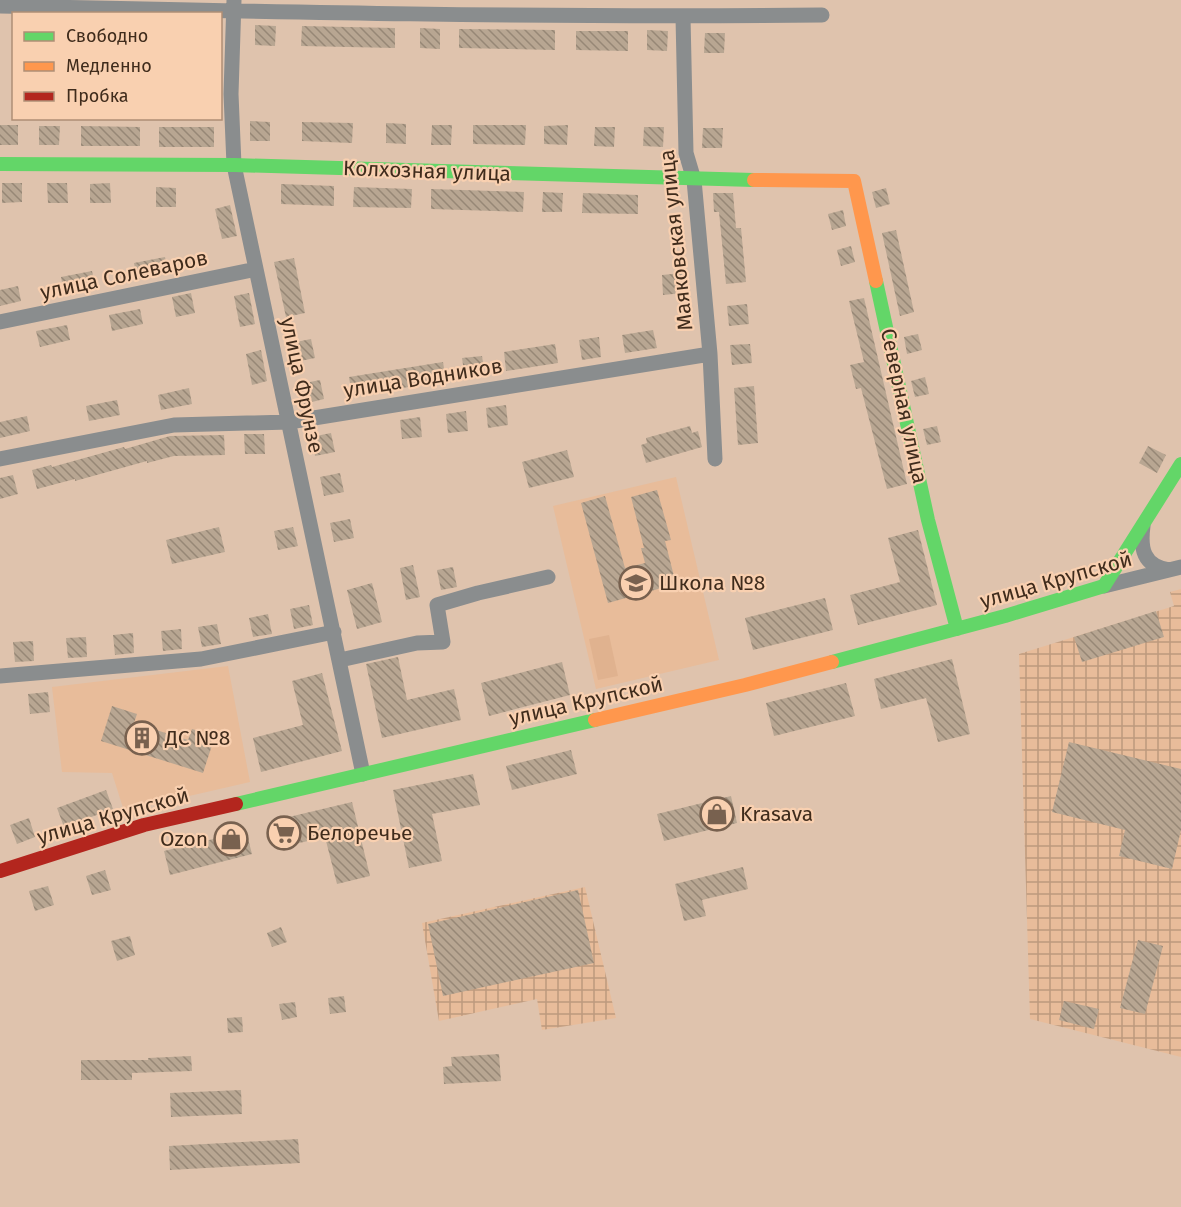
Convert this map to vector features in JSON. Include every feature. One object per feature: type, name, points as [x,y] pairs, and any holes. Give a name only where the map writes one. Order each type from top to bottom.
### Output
[{"type":"street","points":[[0,6],[234,6],[683,16],[822,15]]},
{"type":"street","name":"улица Фрунзе","points":[[234,6],[231,94],[234,165],[363,774]]},
{"type":"street","name":"Маяковская улица","points":[[683,16],[686,153],[693,180],[710,354],[715,459]]},
{"type":"street","name":"Колхозная улица","points":[[0,164],[234,165],[693,180],[854,181]]},
{"type":"street","name":"Северная улица","points":[[854,181],[928,520],[957,629]]},
{"type":"street","name":"улица Солеваров","points":[[0,322],[256,269]]},
{"type":"street","name":"улица Водников","points":[[0,459],[174,425],[289,422],[710,354]]},
{"type":"street","points":[[1104,586],[1181,464]]},
{"type":"street","points":[[1143,523],[1141,544],[1147,559],[1160,569],[1175,568]]},
{"type":"street","name":"улица Крупской","points":[[0,871],[144,825],[711,693],[957,629],[1175,568]]},
{"type":"street","points":[[340,660],[417,643],[443,642],[437,605],[548,577]]},
{"type":"street","points":[[0,676],[201,659],[334,632]]},
{"type":"shaded area","name":"Школа №8","points":[[676,477],[719,660],[596,689],[553,506]]},
{"type":"shaded area","points":[[1181,589],[1181,1057],[1030,1019],[1019,654],[1174,606],[1170,592]]},
{"type":"shaded area","points":[[609,635],[618,676],[598,680],[589,639]]},
{"type":"shaded area","points":[[228,666],[250,782],[124,811],[112,773],[62,772],[52,687]]},
{"type":"shaded area","points":[[585,887],[616,1018],[542,1030],[537,999],[439,1021],[422,923]]},
{"type":"building","points":[[255,25],[276,26],[275,46],[255,45]]},
{"type":"building","points":[[302,26],[395,28],[395,48],[301,46]]},
{"type":"building","points":[[420,28],[440,29],[440,49],[420,48]]},
{"type":"building","points":[[459,29],[555,30],[555,50],[459,48]]},
{"type":"building","points":[[647,30],[668,31],[667,51],[647,50]]},
{"type":"building","points":[[576,31],[628,31],[628,51],[576,50]]},
{"type":"building","points":[[705,33],[725,33],[724,53],[704,53]]},
{"type":"building","points":[[250,121],[270,122],[270,141],[250,141]]},
{"type":"building","points":[[302,122],[353,123],[352,143],[302,141]]},
{"type":"building","points":[[386,123],[406,124],[406,144],[386,143]]},
{"type":"building","points":[[0,125],[18,125],[18,145],[0,145]]},
{"type":"building","points":[[432,125],[452,125],[451,145],[431,145]]},
{"type":"building","points":[[473,125],[526,125],[525,145],[473,144]]},
{"type":"building","points":[[568,125],[567,145],[544,144],[544,126]]},
{"type":"building","points":[[39,126],[60,126],[59,145],[39,145]]},
{"type":"building","points":[[81,126],[140,127],[140,146],[81,146]]},
{"type":"building","points":[[159,127],[214,127],[214,147],[159,147]]},
{"type":"building","points":[[595,127],[615,127],[614,147],[594,146]]},
{"type":"building","points":[[644,127],[664,127],[663,147],[643,146]]},
{"type":"building","points":[[703,128],[723,128],[722,148],[702,148]]},
{"type":"building","points":[[2,183],[22,183],[22,202],[2,203]]},
{"type":"building","points":[[47,183],[67,183],[68,203],[48,203]]},
{"type":"building","points":[[110,183],[111,203],[90,203],[90,184]]},
{"type":"building","points":[[281,184],[334,186],[334,206],[281,204]]},
{"type":"building","points":[[156,187],[176,188],[176,207],[156,207]]},
{"type":"building","points":[[354,187],[412,189],[411,208],[353,207]]},
{"type":"building","points":[[886,188],[890,204],[876,208],[872,192]]},
{"type":"building","points":[[431,189],[524,192],[523,212],[431,209]]},
{"type":"building","points":[[543,192],[563,193],[562,212],[542,212]]},
{"type":"building","points":[[583,193],[638,195],[638,214],[582,213]]},
{"type":"building","points":[[713,193],[733,193],[736,228],[741,228],[746,282],[726,284],[719,212],[714,212]]},
{"type":"building","points":[[230,205],[237,236],[222,239],[215,209]]},
{"type":"building","points":[[843,210],[846,226],[832,230],[828,214]]},
{"type":"building","points":[[896,230],[914,312],[900,316],[882,233]]},
{"type":"building","points":[[851,246],[855,262],[841,266],[837,250]]},
{"type":"building","points":[[165,257],[168,272],[137,279],[134,263]]},
{"type":"building","points":[[294,258],[305,313],[286,317],[274,262]]},
{"type":"building","points":[[92,271],[95,286],[64,293],[61,277]]},
{"type":"building","points":[[682,273],[683,293],[663,295],[662,275]]},
{"type":"building","points":[[18,286],[21,301],[0,306],[0,290]]},
{"type":"building","points":[[191,293],[195,313],[176,317],[172,297]]},
{"type":"building","points":[[249,293],[255,324],[240,327],[234,296]]},
{"type":"building","points":[[864,298],[907,484],[887,489],[861,388],[856,389],[850,365],[864,362],[849,301]]},
{"type":"building","points":[[747,304],[749,324],[729,326],[727,306]]},
{"type":"building","points":[[140,309],[143,324],[112,331],[109,315]]},
{"type":"building","points":[[67,325],[70,340],[40,347],[36,331]]},
{"type":"building","points":[[653,330],[657,348],[625,353],[622,335]]},
{"type":"building","points":[[918,334],[922,350],[907,354],[904,337]]},
{"type":"building","points":[[599,337],[601,357],[582,360],[579,340]]},
{"type":"building","points":[[311,339],[315,358],[295,362],[291,343]]},
{"type":"building","points":[[555,344],[558,363],[506,371],[504,352]]},
{"type":"building","points":[[750,344],[752,363],[732,365],[730,345]]},
{"type":"building","points":[[261,350],[267,381],[252,385],[246,354]]},
{"type":"building","points":[[482,356],[485,375],[465,378],[462,358]]},
{"type":"building","points":[[443,362],[446,381],[352,396],[349,377]]},
{"type":"building","points":[[925,377],[929,394],[915,397],[911,381]]},
{"type":"building","points":[[320,380],[324,399],[304,404],[300,384]]},
{"type":"building","points":[[754,386],[758,443],[738,445],[734,388]]},
{"type":"building","points":[[189,388],[192,404],[161,410],[158,395]]},
{"type":"building","points":[[117,400],[120,415],[89,421],[86,406]]},
{"type":"building","points":[[506,405],[508,425],[488,428],[486,408]]},
{"type":"building","points":[[466,411],[468,431],[448,433],[446,414]]},
{"type":"building","points":[[27,416],[30,431],[0,438],[0,422]]},
{"type":"building","points":[[420,417],[422,437],[402,439],[400,420]]},
{"type":"building","points":[[690,426],[692,433],[698,431],[702,447],[646,463],[641,445],[647,443],[646,438]]},
{"type":"building","points":[[937,426],[941,442],[927,445],[923,429]]},
{"type":"building","points":[[331,433],[335,452],[315,456],[311,437]]},
{"type":"building","points":[[244,434],[264,434],[265,454],[245,454]]},
{"type":"building","points":[[224,435],[225,455],[174,456],[37,489],[32,470],[51,465],[52,467],[170,436]]},
{"type":"building","points":[[1148,446],[1166,455],[1157,473],[1139,463]]},
{"type":"building","points":[[567,450],[574,477],[529,488],[522,462]]},
{"type":"building","points":[[340,473],[344,492],[324,496],[320,477]]},
{"type":"building","points":[[13,475],[18,494],[0,499],[0,478]]},
{"type":"building","points":[[657,490],[671,540],[665,541],[676,584],[608,603],[581,503],[605,496],[625,568],[645,563],[641,548],[644,548],[631,497]]},
{"type":"building","points":[[350,519],[354,538],[334,542],[330,523]]},
{"type":"building","points":[[219,527],[225,552],[172,564],[166,540]]},
{"type":"building","points":[[293,527],[298,546],[278,550],[274,531]]},
{"type":"building","points":[[918,530],[937,605],[858,625],[850,595],[900,582],[888,538]]},
{"type":"building","points":[[413,565],[420,597],[406,600],[400,568]]},
{"type":"building","points":[[453,567],[457,587],[441,590],[437,570]]},
{"type":"building","points":[[372,583],[382,622],[357,629],[347,590]]},
{"type":"building","points":[[825,598],[833,630],[753,650],[745,618]]},
{"type":"building","points":[[309,605],[313,625],[294,629],[290,609]]},
{"type":"building","points":[[1156,611],[1164,637],[1082,662],[1074,637]]},
{"type":"building","points":[[268,614],[272,634],[253,637],[249,618]]},
{"type":"building","points":[[217,624],[221,644],[202,647],[198,627]]},
{"type":"building","points":[[181,629],[182,649],[163,651],[161,631]]},
{"type":"building","points":[[133,633],[134,653],[115,655],[113,635]]},
{"type":"building","points":[[86,637],[87,657],[68,658],[66,638]]},
{"type":"building","points":[[33,641],[34,661],[15,662],[13,642]]},
{"type":"building","points":[[398,657],[407,700],[454,689],[461,720],[382,738],[366,664]]},
{"type":"building","points":[[952,659],[970,734],[938,742],[926,698],[881,709],[874,679]]},
{"type":"building","points":[[562,662],[570,695],[489,716],[481,683]]},
{"type":"building","points":[[322,673],[342,751],[261,772],[253,738],[303,725],[292,681]]},
{"type":"building","points":[[846,683],[855,716],[774,736],[766,703]]},
{"type":"building","points":[[48,692],[50,712],[30,714],[28,694]]},
{"type":"building","name":"ДС №8","points":[[112,706],[137,714],[134,723],[188,740],[192,729],[215,736],[203,773],[101,741]]},
{"type":"building","points":[[1069,742],[1181,769],[1181,830],[1172,869],[1119,856],[1125,830],[1052,812]]},
{"type":"building","points":[[571,750],[577,774],[512,790],[506,766]]},
{"type":"building","points":[[473,774],[480,805],[432,814],[442,861],[409,868],[393,790]]},
{"type":"building","points":[[106,790],[113,809],[64,827],[57,808]]},
{"type":"building","points":[[731,796],[737,823],[664,841],[657,814]]},
{"type":"building","points":[[352,802],[370,876],[337,884],[325,837],[278,848],[272,821]]},
{"type":"building","points":[[29,818],[35,837],[17,844],[10,825]]},
{"type":"building","points":[[246,831],[252,854],[170,875],[164,851]]},
{"type":"building","points":[[743,867],[748,889],[702,900],[706,916],[684,921],[675,884]]},
{"type":"building","points":[[105,870],[111,890],[92,895],[86,876]]},
{"type":"building","points":[[48,886],[54,905],[35,911],[29,891]]},
{"type":"building","points":[[578,890],[594,963],[443,996],[428,924]]},
{"type":"building","points":[[281,927],[287,942],[272,947],[267,933]]},
{"type":"building","points":[[130,936],[135,955],[117,961],[111,941]]},
{"type":"building","points":[[1138,940],[1163,946],[1145,1014],[1120,1008]]},
{"type":"building","points":[[344,996],[346,1012],[330,1014],[328,998]]},
{"type":"building","points":[[1064,1001],[1099,1009],[1094,1029],[1059,1020]]},
{"type":"building","points":[[295,1002],[297,1017],[282,1020],[279,1004]]},
{"type":"building","points":[[242,1017],[243,1032],[228,1033],[227,1018]]},
{"type":"building","points":[[499,1054],[501,1081],[444,1084],[443,1067],[452,1066],[451,1057]]},
{"type":"building","points":[[191,1056],[192,1071],[132,1073],[132,1080],[81,1080],[81,1060],[148,1060],[148,1058]]},
{"type":"building","points":[[241,1090],[242,1114],[171,1117],[170,1093]]},
{"type":"building","points":[[298,1139],[300,1163],[170,1170],[169,1146]]},
{"type":"traffic: fast","points":[[0,164],[234,165],[754,180]]},
{"type":"traffic: fast","points":[[876,281],[928,520],[957,629]]},
{"type":"traffic: fast","points":[[832,662],[1005,616],[1104,586],[1181,464]]},
{"type":"traffic: fast","points":[[236,804],[595,720]]},
{"type":"traffic: slow","points":[[754,180],[854,181],[876,281]]},
{"type":"traffic: slow","points":[[595,720],[832,662]]},
{"type":"traffic: jam","points":[[0,871],[144,825],[236,804]]},
{"type":"place","name":"Школа №8","points":[[636,583]]},
{"type":"place","name":"ДС №8","points":[[142,738]]},
{"type":"place","name":"Krasava","points":[[717,814]]},
{"type":"place","name":"Белоречье","points":[[284,833]]},
{"type":"place","name":"Ozon","points":[[231,839]]}]
